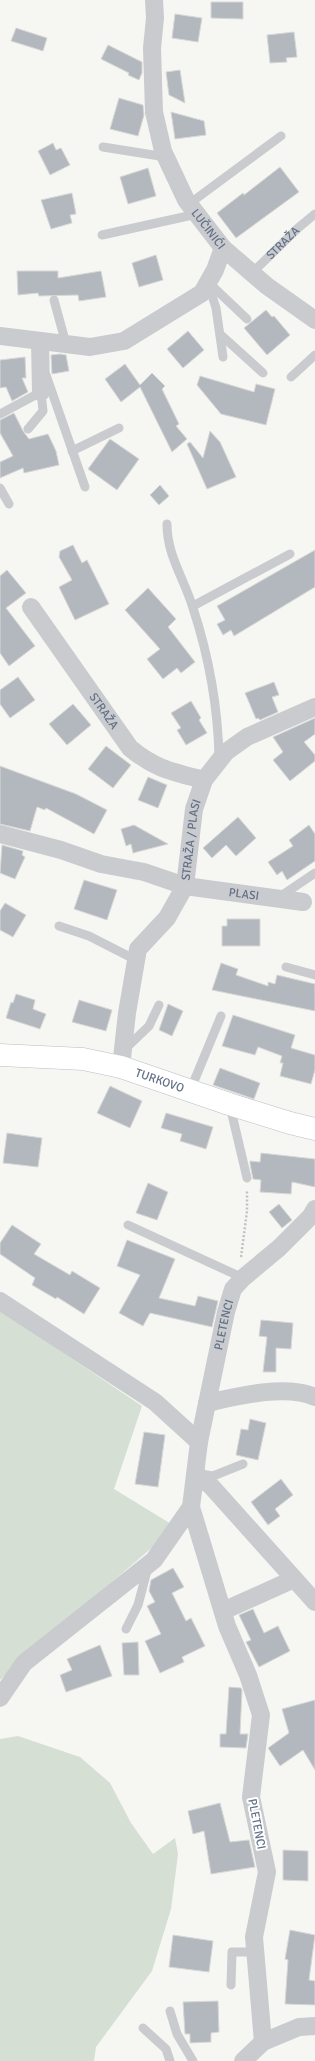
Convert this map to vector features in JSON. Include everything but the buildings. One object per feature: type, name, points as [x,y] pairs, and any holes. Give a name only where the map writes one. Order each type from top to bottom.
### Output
[{"type":"main road","name":"TURKOVO","points":[[0,1055],[83,1059],[122,1059],[190,1091],[290,1123],[315,1129]]},
{"type":"street","name":"LUČINIĆI","points":[[0,336],[90,347],[124,341],[202,293],[208,282],[223,248],[193,209],[166,157],[154,112],[152,48],[155,18],[154,0]]},
{"type":"street","points":[[223,248],[252,273],[313,315]]},
{"type":"street","points":[[40,341],[42,392]]},
{"type":"street","name":"STRAŽA","points":[[31,607],[130,748],[146,761],[163,769],[204,780]]},
{"type":"street","name":"STRAŽA / PLASI","points":[[122,1059],[138,949],[167,918],[185,886],[194,809],[204,780],[226,752],[247,737],[315,708]]},
{"type":"street","points":[[0,834],[61,850],[101,864],[144,872],[185,886]]},
{"type":"street","name":"PLASI","points":[[185,886],[309,903]]},
{"type":"street","name":"PLETENCI","points":[[263,2042],[254,1937],[267,1872],[251,1796],[261,1715],[248,1675],[227,1626],[191,1507],[199,1442],[226,1312],[233,1289],[243,1278],[279,1248],[311,1216],[315,1209]]},
{"type":"street","points":[[0,1301],[155,1402],[199,1442]]},
{"type":"street","points":[[207,1403],[253,1393],[278,1391],[310,1394],[315,1397]]},
{"type":"street","points":[[196,1474],[211,1486],[315,1602]]},
{"type":"street","name":"PLETENCI","points":[[0,1698],[24,1663],[149,1563],[191,1507]]},
{"type":"street","points":[[223,1611],[294,1579]]},
{"type":"street","points":[[243,2061],[263,2042],[299,2027],[315,2026]]},
{"type":"lane","points":[[102,235],[193,209],[281,136]]},
{"type":"lane","points":[[103,147],[166,157]]},
{"type":"lane","name":"STRAŽA","points":[[252,273],[298,228],[315,214]]},
{"type":"lane","points":[[208,282],[247,319]]},
{"type":"lane","points":[[208,282],[221,335],[223,357]]},
{"type":"lane","points":[[54,300],[66,344]]},
{"type":"lane","points":[[221,335],[263,373]]},
{"type":"lane","points":[[290,377],[315,355]]},
{"type":"lane","points":[[41,362],[85,487]]},
{"type":"lane","points":[[0,414],[42,392],[43,411],[28,429]]},
{"type":"lane","points":[[72,451],[119,428]]},
{"type":"lane","points":[[0,488],[9,504]]},
{"type":"lane","points":[[167,524],[167,540],[172,558],[193,606],[207,653],[218,726],[219,761]]},
{"type":"lane","points":[[193,606],[290,554]]},
{"type":"lane","points":[[276,899],[315,874]]},
{"type":"lane","points":[[59,926],[89,936],[136,960]]},
{"type":"lane","points":[[286,967],[315,975]]},
{"type":"lane","points":[[122,1059],[149,1026],[158,1005]]},
{"type":"lane","points":[[190,1091],[221,1016]]},
{"type":"lane","points":[[229,1104],[247,1178]]},
{"type":"lane","points":[[128,1225],[243,1278]]},
{"type":"lane","points":[[196,1474],[213,1476],[243,1464]]},
{"type":"lane","points":[[126,1629],[138,1605],[149,1563]]},
{"type":"lane","points":[[231,1985],[232,1952],[256,1952]]},
{"type":"lane","points":[[170,2011],[177,2034],[193,2061]]},
{"type":"lane","points":[[144,2028],[166,2049],[170,2061]]},
{"type":"path","points":[[243,1278],[240,1255],[247,1211],[247,1178]]},
{"type":"shaded area","points":[[0,1310],[142,1406],[114,1489],[176,1527],[21,1660],[0,1680]]},
{"type":"shaded area","points":[[18,1736],[80,1757],[110,1783],[131,1823],[153,1854],[175,1838],[178,1854],[171,1909],[152,1971],[96,2047],[94,2061],[0,2061],[0,1739]]}]
